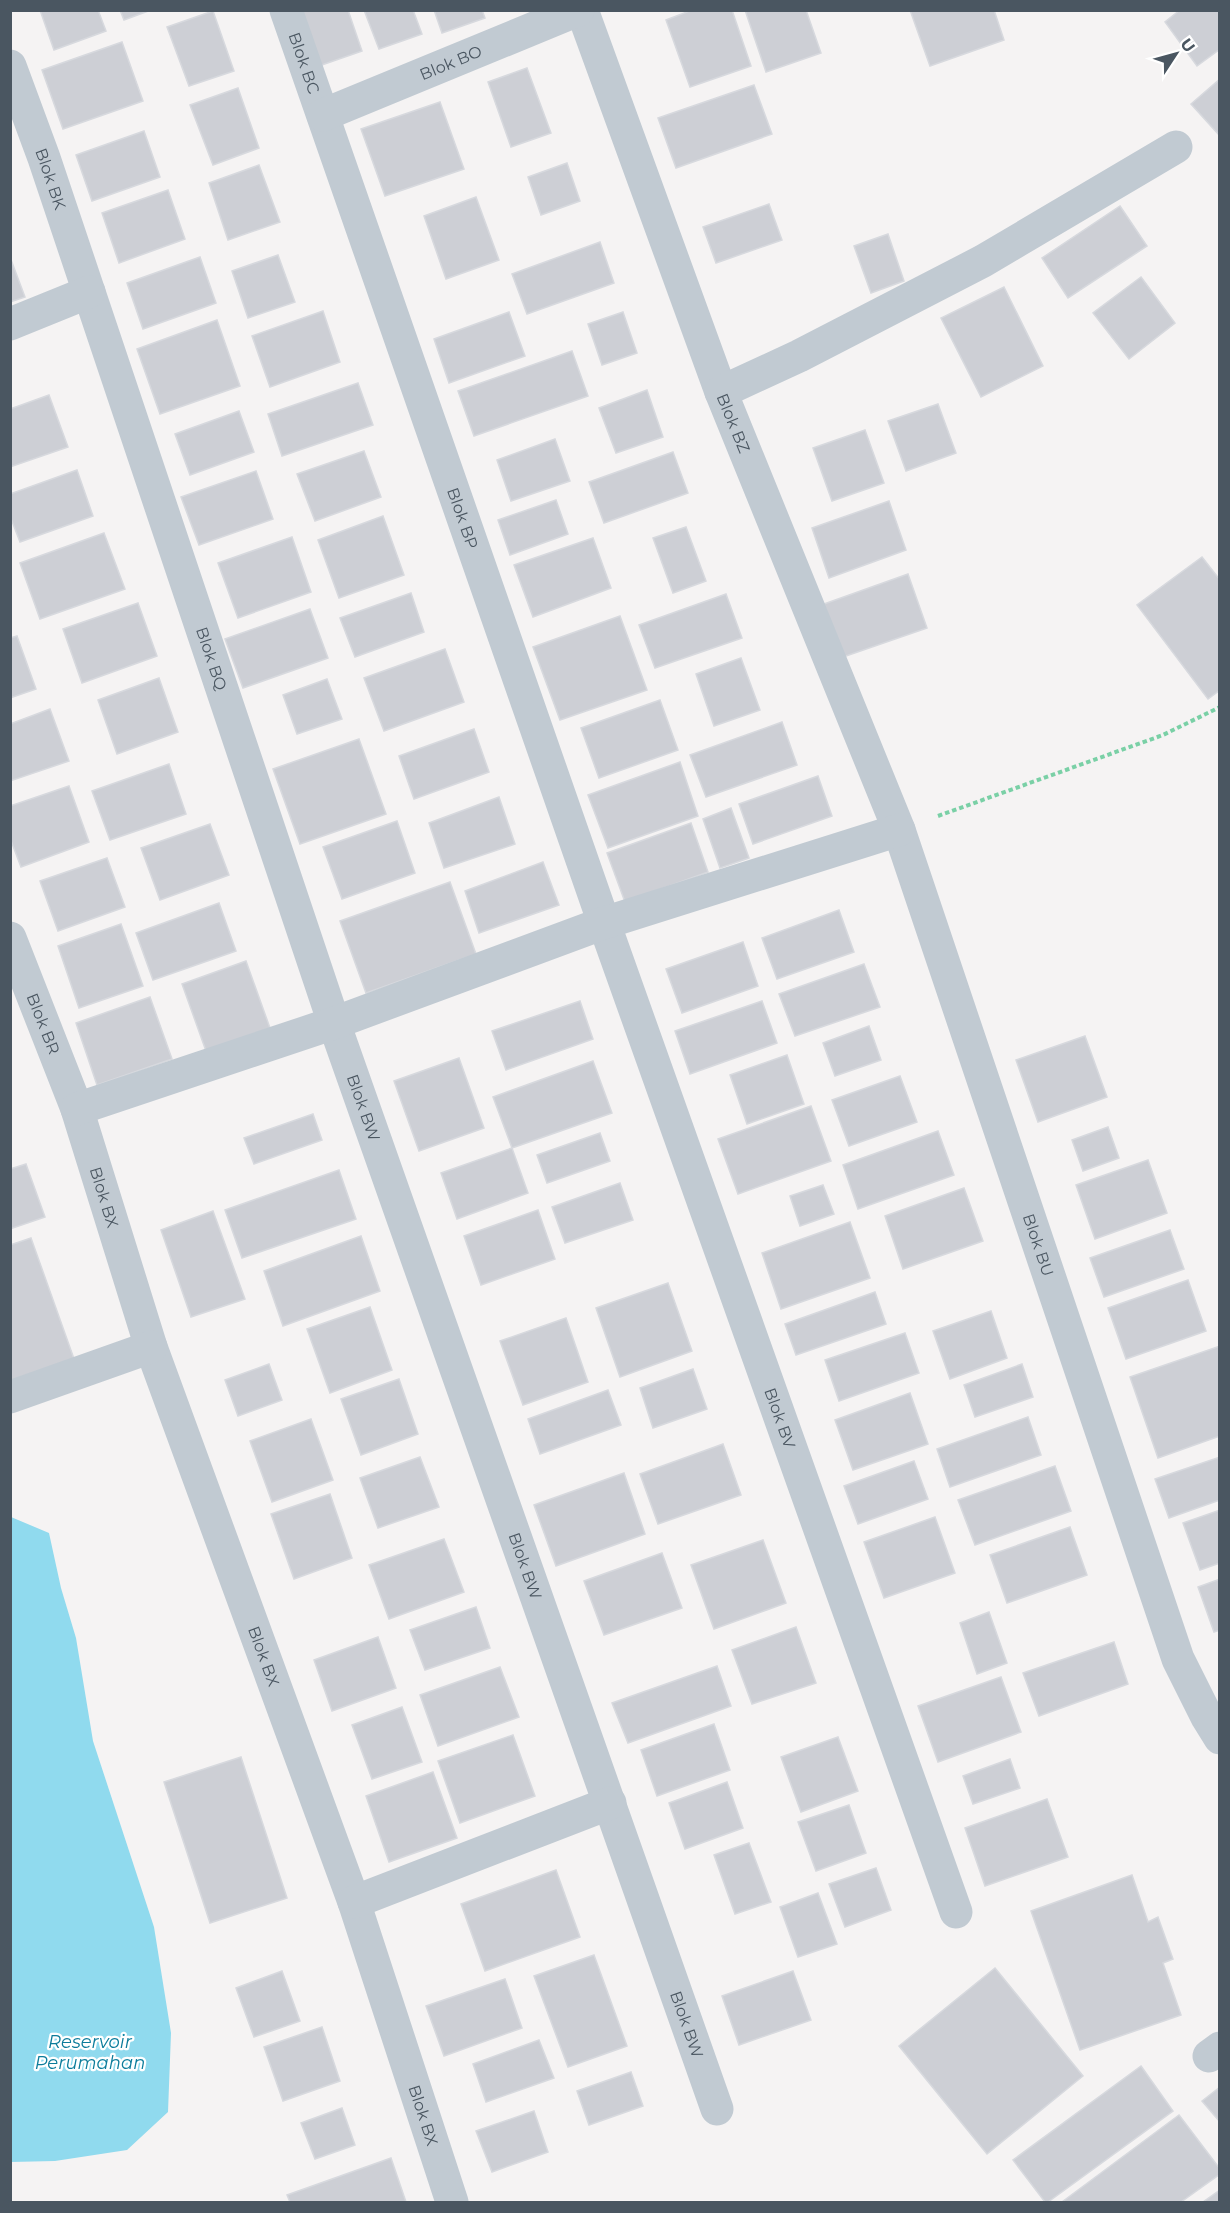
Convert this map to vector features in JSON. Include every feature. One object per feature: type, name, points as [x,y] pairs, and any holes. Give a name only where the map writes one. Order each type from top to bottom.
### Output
[{"type":"street","name":"Blok BC","points":[[286,10],[323,115]]},
{"type":"street","name":"Blok BO","points":[[323,115],[580,10]]},
{"type":"street","name":"Blok BZ","points":[[580,10],[721,392],[899,830]]},
{"type":"street","name":"Blok BK","points":[[10,66],[89,292]]},
{"type":"street","name":"Blok BP","points":[[323,115],[604,923]]},
{"type":"street","points":[[721,392],[799,356],[983,261],[1176,147]]},
{"type":"street","points":[[10,324],[89,292]]},
{"type":"street","name":"Blok BQ","points":[[89,292],[334,1023]]},
{"type":"street","points":[[76,1109],[334,1023],[604,923],[899,830]]},
{"type":"street","name":"Blok BU","points":[[899,830],[1178,1659],[1220,1738]]},
{"type":"street","name":"Blok BV","points":[[604,923],[956,1912]]},
{"type":"street","name":"Blok BR","points":[[10,938],[76,1109]]},
{"type":"street","name":"Blok BW","points":[[334,1023],[717,2109]]},
{"type":"street","name":"Blok BX","points":[[76,1109],[151,1347],[354,1902],[452,2202]]},
{"type":"street","points":[[10,1397],[151,1347]]},
{"type":"street","points":[[354,1902],[610,1803]]},
{"type":"path","points":[[899,830],[1163,735],[1220,707]]},
{"type":"water","name":"Reservoir Perumahan","points":[[11,1517],[49,1533],[61,1588],[76,1638],[93,1741],[154,1927],[171,2033],[168,2112],[127,2150],[55,2161],[11,2162]]},
{"type":"building","points":[[40,10],[98,10],[106,31],[54,50]]},
{"type":"building","points":[[120,10],[151,10],[124,20]]},
{"type":"building","points":[[295,10],[348,10],[362,51],[316,67]]},
{"type":"building","points":[[364,10],[413,10],[422,34],[379,49]]},
{"type":"building","points":[[434,10],[482,10],[485,18],[442,33]]},
{"type":"building","points":[[692,10],[732,10],[751,66],[690,87],[666,20]]},
{"type":"building","points":[[745,10],[806,10],[821,53],[766,72]]},
{"type":"building","points":[[910,10],[994,10],[1004,40],[930,66]]},
{"type":"building","points":[[1180,10],[1220,10],[1220,49],[1197,66],[1165,22]]},
{"type":"building","points":[[213,11],[234,71],[189,86],[167,27]]},
{"type":"building","points":[[122,42],[143,101],[63,129],[42,70]]},
{"type":"building","points":[[527,68],[551,133],[511,147],[488,82]]},
{"type":"building","points":[[1220,79],[1220,136],[1191,104]]},
{"type":"building","points":[[754,85],[772,134],[676,168],[658,118]]},
{"type":"building","points":[[238,88],[259,148],[213,165],[190,105]]},
{"type":"building","points":[[440,102],[464,169],[385,196],[361,129]]},
{"type":"building","points":[[144,131],[160,177],[92,201],[76,155]]},
{"type":"building","points":[[567,163],[580,201],[541,215],[528,177]]},
{"type":"building","points":[[259,165],[280,222],[228,240],[209,183]]},
{"type":"building","points":[[168,190],[185,239],[119,263],[102,213]]},
{"type":"building","points":[[476,197],[499,260],[446,279],[424,216]]},
{"type":"building","points":[[769,204],[782,240],[716,263],[703,227]]},
{"type":"building","points":[[1120,206],[1147,246],[1068,298],[1042,258]]},
{"type":"building","points":[[888,234],[904,281],[871,293],[854,246]]},
{"type":"building","points":[[600,242],[614,283],[527,314],[512,274]]},
{"type":"building","points":[[278,255],[295,302],[248,318],[232,271]]},
{"type":"building","points":[[10,257],[25,297],[10,302]]},
{"type":"building","points":[[200,257],[216,303],[143,329],[127,283]]},
{"type":"building","points":[[1141,277],[1175,323],[1129,359],[1093,313]]},
{"type":"building","points":[[1004,287],[1043,366],[981,397],[941,318]]},
{"type":"building","points":[[323,311],[340,362],[270,387],[252,336]]},
{"type":"building","points":[[509,312],[525,356],[449,383],[434,339]]},
{"type":"building","points":[[623,312],[637,353],[602,365],[588,324]]},
{"type":"building","points":[[217,320],[240,386],[160,414],[137,349]]},
{"type":"building","points":[[572,351],[588,396],[474,436],[458,391]]},
{"type":"building","points":[[358,383],[373,425],[282,456],[268,414]]},
{"type":"building","points":[[647,390],[663,437],[616,453],[599,408]]},
{"type":"building","points":[[49,395],[68,447],[10,467],[10,409]]},
{"type":"building","points":[[938,404],[956,453],[906,471],[888,421]]},
{"type":"building","points":[[239,411],[254,452],[190,475],[175,434]]},
{"type":"building","points":[[865,430],[884,483],[832,501],[813,448]]},
{"type":"building","points":[[555,439],[570,481],[511,501],[497,460]]},
{"type":"building","points":[[364,451],[381,497],[315,521],[297,474]]},
{"type":"building","points":[[673,452],[688,493],[604,523],[589,482]]},
{"type":"building","points":[[77,470],[93,516],[20,542],[10,516],[10,494]]},
{"type":"building","points":[[256,471],[273,519],[199,545],[181,497]]},
{"type":"building","points":[[556,500],[568,534],[510,555],[498,520]]},
{"type":"building","points":[[889,501],[906,550],[829,578],[812,528]]},
{"type":"building","points":[[383,516],[404,575],[339,598],[318,540]]},
{"type":"building","points":[[686,527],[706,581],[673,593],[653,538]]},
{"type":"building","points":[[104,533],[125,589],[40,619],[20,563]]},
{"type":"building","points":[[292,537],[311,592],[238,618],[218,563]]},
{"type":"building","points":[[593,538],[611,588],[533,617],[514,565]]},
{"type":"building","points":[[1202,557],[1220,580],[1220,690],[1208,699],[1137,605]]},
{"type":"building","points":[[908,574],[927,628],[843,657],[824,604]]},
{"type":"building","points":[[411,593],[424,632],[355,657],[340,618]]},
{"type":"building","points":[[726,594],[742,638],[655,668],[639,625]]},
{"type":"building","points":[[138,603],[157,656],[82,683],[63,629]]},
{"type":"building","points":[[310,609],[328,658],[243,688],[225,639]]},
{"type":"building","points":[[620,616],[647,690],[560,720],[533,647]]},
{"type":"building","points":[[17,636],[36,689],[10,698],[10,638]]},
{"type":"building","points":[[445,649],[464,702],[384,731],[364,678]]},
{"type":"building","points":[[741,658],[760,710],[714,726],[696,674]]},
{"type":"building","points":[[159,678],[178,732],[117,754],[98,700]]},
{"type":"building","points":[[327,679],[342,719],[297,734],[283,695]]},
{"type":"building","points":[[660,700],[678,750],[599,778],[581,728]]},
{"type":"building","points":[[50,709],[69,761],[10,781],[10,724]]},
{"type":"building","points":[[782,722],[797,765],[706,797],[690,755]]},
{"type":"building","points":[[474,729],[489,772],[414,799],[399,756]]},
{"type":"building","points":[[359,739],[386,814],[300,844],[273,769]]},
{"type":"building","points":[[680,762],[698,816],[608,848],[588,795]]},
{"type":"building","points":[[169,764],[186,814],[110,840],[92,791]]},
{"type":"building","points":[[818,776],[832,816],[753,844],[739,804]]},
{"type":"building","points":[[69,786],[89,842],[21,867],[10,838],[10,806]]},
{"type":"building","points":[[499,797],[515,844],[444,868],[429,823]]},
{"type":"building","points":[[731,808],[749,858],[720,868],[703,819]]},
{"type":"building","points":[[397,821],[415,873],[342,899],[323,847]]},
{"type":"building","points":[[691,823],[708,872],[625,902],[607,853]]},
{"type":"building","points":[[210,824],[229,875],[160,900],[141,848]]},
{"type":"building","points":[[107,858],[125,907],[58,931],[40,881]]},
{"type":"building","points":[[543,862],[559,905],[479,933],[465,891]]},
{"type":"building","points":[[450,882],[476,954],[366,993],[340,921]]},
{"type":"building","points":[[219,903],[236,951],[153,980],[136,933]]},
{"type":"building","points":[[839,910],[854,952],[777,979],[762,938]]},
{"type":"building","points":[[121,924],[143,986],[79,1008],[58,946]]},
{"type":"building","points":[[743,942],[758,986],[682,1013],[666,969]]},
{"type":"building","points":[[246,961],[270,1028],[206,1051],[182,984]]},
{"type":"building","points":[[864,964],[880,1007],[795,1036],[779,994]]},
{"type":"building","points":[[150,997],[172,1059],[97,1085],[76,1023]]},
{"type":"building","points":[[580,1001],[593,1039],[506,1070],[492,1031]]},
{"type":"building","points":[[762,1001],[777,1043],[690,1074],[675,1031]]},
{"type":"building","points":[[869,1026],[881,1060],[835,1076],[823,1043]]},
{"type":"building","points":[[1085,1036],[1107,1097],[1038,1122],[1016,1060]]},
{"type":"building","points":[[787,1055],[804,1104],[747,1124],[730,1075]]},
{"type":"building","points":[[459,1058],[484,1128],[419,1151],[394,1081]]},
{"type":"building","points":[[593,1061],[612,1113],[512,1148],[493,1097]]},
{"type":"building","points":[[900,1076],[917,1122],[849,1146],[832,1100]]},
{"type":"building","points":[[811,1106],[831,1161],[738,1194],[718,1139]]},
{"type":"building","points":[[313,1114],[322,1140],[254,1164],[244,1138]]},
{"type":"building","points":[[1108,1127],[1119,1158],[1083,1171],[1072,1140]]},
{"type":"building","points":[[938,1131],[954,1175],[858,1209],[843,1165]]},
{"type":"building","points":[[600,1133],[610,1161],[547,1183],[537,1155]]},
{"type":"building","points":[[512,1148],[528,1193],[457,1219],[441,1173]]},
{"type":"building","points":[[1148,1160],[1167,1213],[1095,1239],[1076,1185]]},
{"type":"building","points":[[26,1164],[45,1217],[10,1229],[10,1169]]},
{"type":"building","points":[[339,1170],[356,1219],[242,1258],[225,1210]]},
{"type":"building","points":[[620,1183],[633,1220],[565,1243],[552,1207]]},
{"type":"building","points":[[823,1185],[834,1214],[800,1226],[790,1196]]},
{"type":"building","points":[[964,1188],[983,1241],[903,1269],[885,1216]]},
{"type":"building","points":[[538,1210],[555,1259],[481,1285],[464,1236]]},
{"type":"building","points":[[213,1211],[245,1299],[191,1317],[161,1230]]},
{"type":"building","points":[[850,1222],[870,1278],[781,1309],[762,1253]]},
{"type":"building","points":[[1170,1230],[1184,1269],[1104,1297],[1090,1258]]},
{"type":"building","points":[[361,1236],[380,1291],[283,1326],[264,1271]]},
{"type":"building","points":[[31,1238],[78,1370],[10,1394],[10,1245]]},
{"type":"building","points":[[1188,1280],[1206,1331],[1126,1359],[1108,1308]]},
{"type":"building","points":[[668,1283],[692,1351],[620,1377],[596,1308]]},
{"type":"building","points":[[875,1292],[886,1324],[796,1355],[785,1324]]},
{"type":"building","points":[[370,1307],[392,1370],[330,1393],[307,1329]]},
{"type":"building","points":[[991,1311],[1007,1358],[950,1379],[933,1331]]},
{"type":"building","points":[[566,1318],[588,1382],[523,1405],[500,1341]]},
{"type":"building","points":[[905,1333],[919,1373],[839,1401],[825,1360]]},
{"type":"building","points":[[1220,1346],[1220,1436],[1158,1458],[1130,1377]]},
{"type":"building","points":[[269,1364],[282,1400],[238,1416],[225,1380]]},
{"type":"building","points":[[1022,1364],[1033,1397],[975,1417],[964,1385]]},
{"type":"building","points":[[693,1369],[707,1409],[653,1428],[640,1388]]},
{"type":"building","points":[[399,1379],[418,1434],[361,1455],[341,1399]]},
{"type":"building","points":[[608,1390],[621,1425],[540,1454],[528,1419]]},
{"type":"building","points":[[910,1393],[928,1444],[853,1470],[835,1420]]},
{"type":"building","points":[[1028,1417],[1041,1455],[950,1487],[937,1449]]},
{"type":"building","points":[[311,1419],[333,1480],[272,1502],[250,1441]]},
{"type":"building","points":[[723,1444],[741,1495],[658,1524],[640,1474]]},
{"type":"building","points":[[420,1457],[439,1507],[378,1528],[360,1478]]},
{"type":"building","points":[[1220,1457],[1220,1500],[1169,1518],[1155,1479]]},
{"type":"building","points":[[914,1461],[928,1499],[858,1524],[844,1486]]},
{"type":"building","points":[[1055,1466],[1071,1511],[975,1545],[958,1500]]},
{"type":"building","points":[[624,1473],[645,1534],[556,1566],[534,1505]]},
{"type":"building","points":[[330,1494],[352,1558],[294,1579],[271,1514]]},
{"type":"building","points":[[1220,1510],[1220,1563],[1200,1570],[1183,1523]]},
{"type":"building","points":[[935,1517],[955,1573],[884,1598],[864,1542]]},
{"type":"building","points":[[1070,1527],[1087,1575],[1007,1603],[990,1555]]},
{"type":"building","points":[[444,1539],[464,1592],[389,1619],[369,1565]]},
{"type":"building","points":[[763,1540],[786,1603],[714,1629],[691,1565]]},
{"type":"building","points":[[662,1553],[682,1608],[604,1635],[584,1581]]},
{"type":"building","points":[[1220,1579],[1220,1630],[1214,1632],[1198,1587]]},
{"type":"building","points":[[476,1607],[490,1648],[425,1670],[410,1630]]},
{"type":"building","points":[[989,1612],[1007,1663],[977,1674],[960,1623]]},
{"type":"building","points":[[796,1627],[816,1683],[752,1704],[732,1650]]},
{"type":"building","points":[[378,1637],[396,1688],[332,1711],[314,1660]]},
{"type":"building","points":[[1114,1642],[1128,1684],[1039,1716],[1023,1673]]},
{"type":"building","points":[[717,1666],[731,1706],[628,1743],[612,1703]]},
{"type":"building","points":[[500,1667],[519,1717],[438,1746],[420,1695]]},
{"type":"building","points":[[1001,1677],[1021,1732],[938,1762],[918,1706]]},
{"type":"building","points":[[402,1707],[422,1762],[372,1779],[352,1725]]},
{"type":"building","points":[[714,1724],[730,1770],[657,1796],[641,1750]]},
{"type":"building","points":[[513,1735],[535,1796],[460,1823],[438,1761]]},
{"type":"building","points":[[838,1737],[858,1791],[801,1812],[781,1757]]},
{"type":"building","points":[[241,1757],[287,1898],[210,1923],[164,1782]]},
{"type":"building","points":[[1010,1759],[1020,1788],[973,1804],[963,1776]]},
{"type":"building","points":[[433,1772],[457,1838],[389,1862],[366,1796]]},
{"type":"building","points":[[727,1782],[743,1828],[685,1849],[669,1803]]},
{"type":"building","points":[[1047,1799],[1068,1857],[985,1886],[965,1828]]},
{"type":"building","points":[[849,1805],[866,1853],[816,1871],[798,1822]]},
{"type":"building","points":[[749,1843],[771,1902],[735,1914],[714,1855]]},
{"type":"building","points":[[876,1868],[891,1910],[845,1927],[829,1884]]},
{"type":"building","points":[[556,1870],[580,1937],[485,1971],[461,1904]]},
{"type":"building","points":[[1132,1875],[1148,1922],[1158,1917],[1173,1959],[1163,1963],[1181,2015],[1080,2050],[1031,1911]]},
{"type":"building","points":[[818,1893],[837,1944],[798,1957],[780,1907]]},
{"type":"building","points":[[594,1955],[627,2046],[568,2067],[534,1976]]},
{"type":"building","points":[[995,1968],[1083,2076],[987,2154],[899,2046]]},
{"type":"building","points":[[282,1971],[300,2021],[254,2037],[236,1988]]},
{"type":"building","points":[[793,1971],[811,2020],[739,2045],[722,1996]]},
{"type":"building","points":[[505,1979],[522,2028],[444,2056],[426,2006]]},
{"type":"building","points":[[322,2027],[340,2081],[283,2101],[264,2047]]},
{"type":"building","points":[[539,2040],[554,2078],[486,2102],[473,2064]]},
{"type":"building","points":[[1141,2066],[1173,2111],[1045,2202],[1013,2160]]},
{"type":"building","points":[[631,2072],[643,2106],[589,2125],[577,2091]]},
{"type":"building","points":[[1220,2087],[1220,2122],[1202,2101]]},
{"type":"building","points":[[342,2108],[355,2145],[315,2159],[301,2123]]},
{"type":"building","points":[[534,2111],[548,2152],[492,2172],[476,2131]]},
{"type":"building","points":[[1179,2115],[1220,2169],[1220,2174],[1181,2202],[1062,2202]]},
{"type":"building","points":[[391,2158],[406,2202],[290,2202],[287,2195]]},
{"type":"building","points":[[1220,2190],[1220,2202],[1203,2202]]}]
